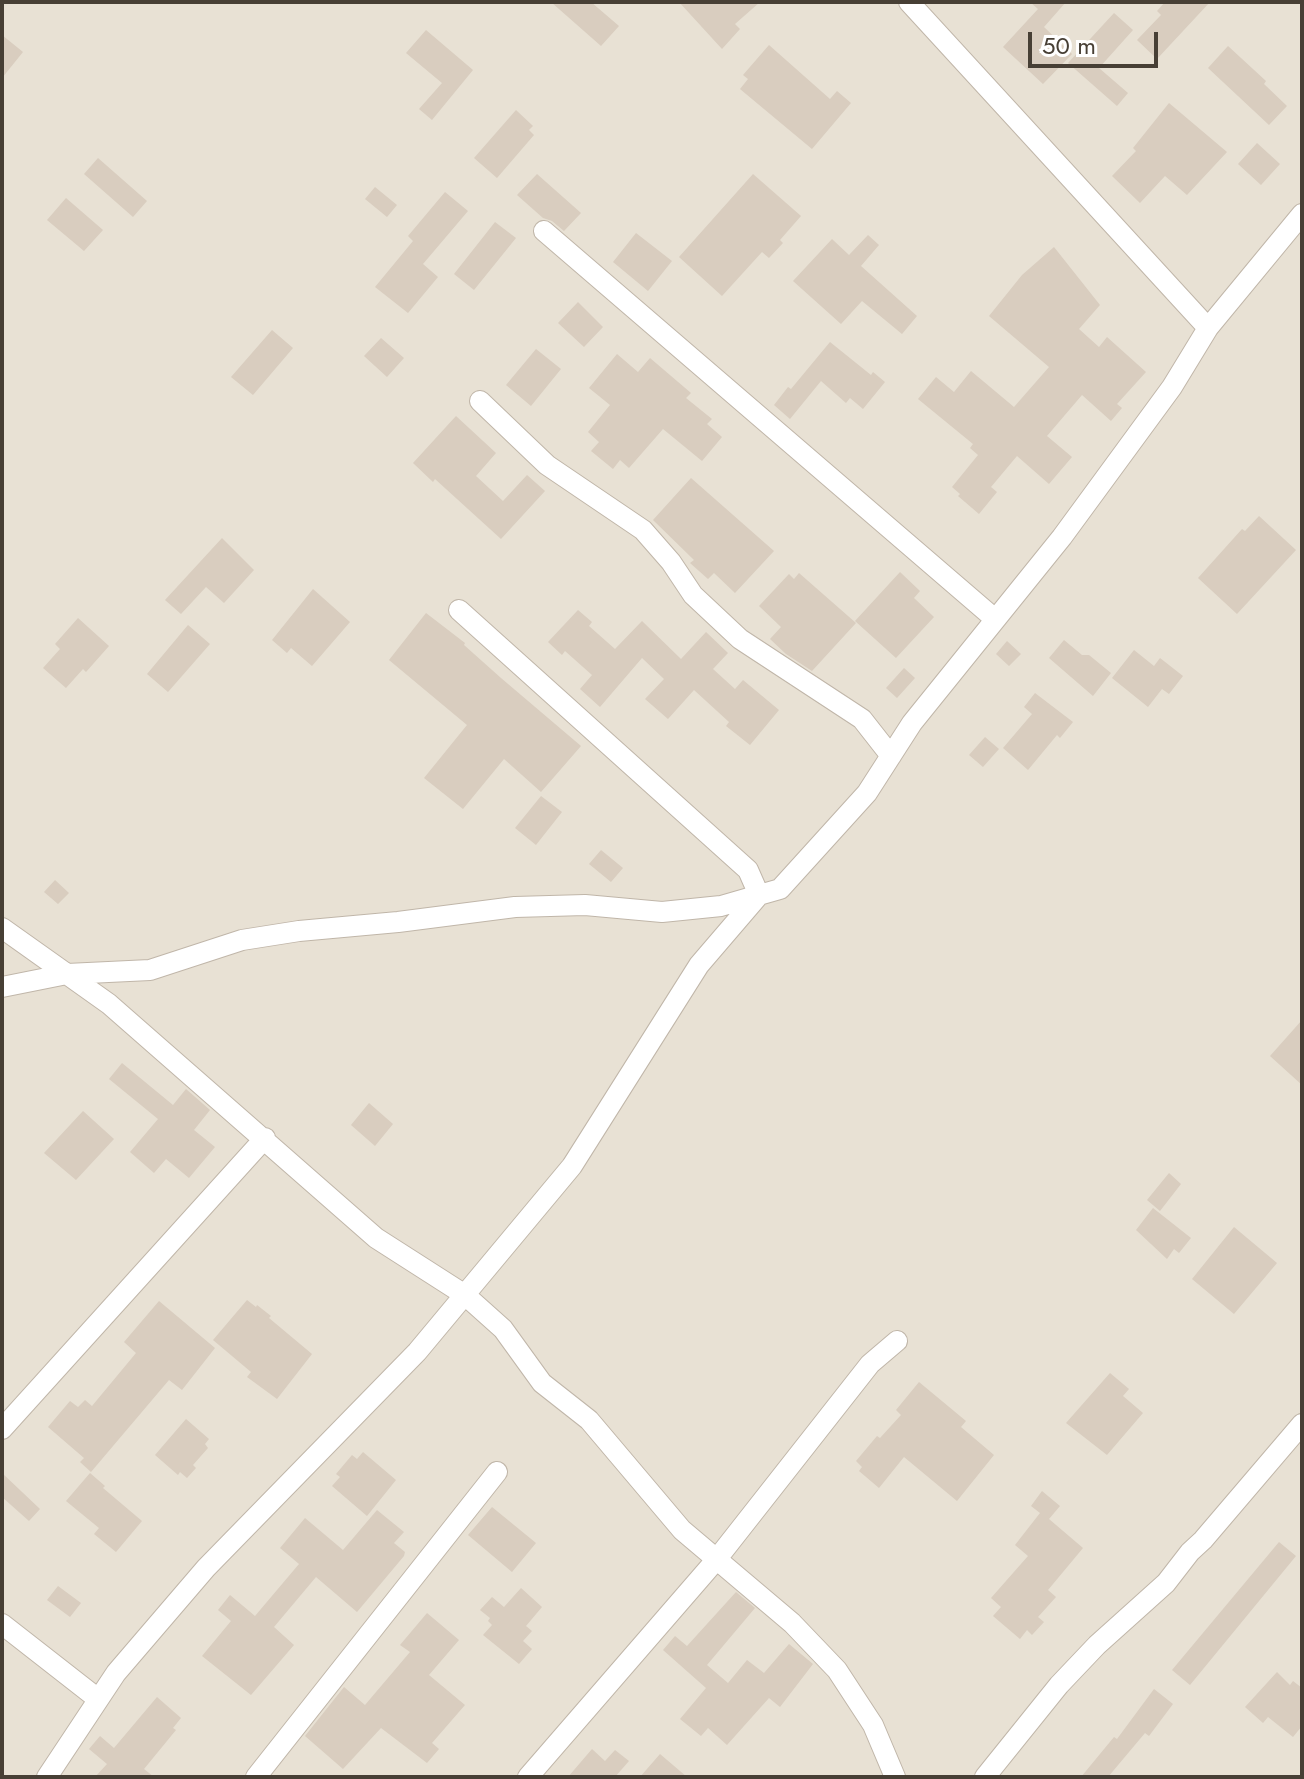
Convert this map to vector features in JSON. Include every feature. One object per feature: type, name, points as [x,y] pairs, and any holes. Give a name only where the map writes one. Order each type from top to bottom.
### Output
[{"type":"street","points":[[909,2],[1208,328]]},
{"type":"street","points":[[2,987],[67,974],[150,970],[242,940],[299,931],[515,907],[585,905],[662,912],[721,906],[780,889],[867,793],[912,723],[1062,537],[1172,387],[1208,328],[1302,214]]},
{"type":"street","points":[[544,231],[995,619]]},
{"type":"street","points":[[480,401],[547,465],[643,530],[671,562],[693,595],[740,639],[862,719],[891,756]]},
{"type":"street","points":[[459,610],[748,870],[759,895]]},
{"type":"street","points":[[47,1777],[116,1673],[206,1568],[417,1352],[572,1166],[699,965],[759,895]]},
{"type":"street","points":[[2,928],[109,1004],[376,1238],[465,1295],[503,1329],[542,1383],[589,1420],[682,1530],[792,1623],[837,1670],[873,1725],[895,1777]]},
{"type":"street","points":[[2,1429],[265,1138]]},
{"type":"street","points":[[528,1777],[716,1560],[870,1364],[897,1341]]},
{"type":"street","points":[[985,1777],[1059,1685],[1097,1645],[1166,1583],[1302,1424]]},
{"type":"street","points":[[256,1777],[497,1472]]},
{"type":"street","points":[[2,1624],[98,1699]]},
{"type":"shaded area","points":[[2,2],[1302,2],[1302,1777],[2,1777]]},
{"type":"building","points":[[551,2],[591,2],[619,26],[601,46]]},
{"type":"building","points":[[679,2],[760,2],[735,24],[740,29],[722,49]]},
{"type":"building","points":[[1030,2],[1066,2],[1044,27],[1072,54],[1043,84],[1003,47],[1038,9]]},
{"type":"building","points":[[1165,2],[1210,2],[1157,59],[1137,40],[1161,15],[1157,11]]},
{"type":"building","points":[[1114,13],[1133,30],[1099,68],[1128,93],[1117,106],[1068,63]]},
{"type":"building","points":[[426,30],[473,70],[432,120],[419,109],[442,83],[406,53]]},
{"type":"building","points":[[2,35],[23,52],[2,78]]},
{"type":"building","points":[[769,45],[830,99],[837,91],[851,103],[812,149],[740,89],[748,79],[743,75]]},
{"type":"building","points":[[1228,46],[1266,81],[1264,84],[1287,106],[1269,125],[1208,68]]},
{"type":"building","points":[[1169,103],[1227,152],[1187,195],[1165,176],[1140,203],[1112,176],[1136,151],[1133,148]]},
{"type":"building","points":[[516,110],[533,126],[529,130],[534,135],[497,178],[474,158]]},
{"type":"building","points":[[1257,143],[1280,164],[1261,185],[1238,164]]},
{"type":"building","points":[[98,158],[147,201],[133,217],[84,174]]},
{"type":"building","points":[[537,174],[581,213],[564,231],[543,218],[517,195]]},
{"type":"building","points":[[753,174],[801,216],[769,258],[762,252],[722,296],[679,257]]},
{"type":"building","points":[[375,187],[397,205],[387,217],[365,199]]},
{"type":"building","points":[[445,192],[468,211],[423,264],[438,277],[408,313],[375,287],[413,241],[408,236]]},
{"type":"building","points":[[66,198],[103,230],[84,251],[47,220]]},
{"type":"building","points":[[495,222],[516,238],[474,290],[454,274]]},
{"type":"building","points":[[636,233],[672,261],[648,291],[613,262]]},
{"type":"building","points":[[868,235],[879,245],[861,266],[917,316],[902,334],[862,301],[841,324],[793,281],[832,239],[849,255]]},
{"type":"building","points":[[1054,247],[1100,305],[1079,329],[1099,347],[1107,337],[1146,372],[1117,404],[1122,408],[1111,421],[1082,395],[1047,436],[1072,457],[1049,484],[1017,456],[991,487],[997,492],[979,514],[952,487],[978,455],[970,448],[973,444],[918,399],[936,377],[954,392],[971,371],[1014,407],[1049,367],[989,316],[1022,275]]},
{"type":"building","points":[[578,302],[603,327],[584,347],[558,323]]},
{"type":"building","points":[[272,330],[293,348],[253,395],[231,377]]},
{"type":"building","points":[[381,338],[404,358],[387,377],[364,356]]},
{"type":"building","points":[[830,342],[871,375],[873,372],[885,382],[863,409],[850,398],[846,403],[821,381],[790,419],[774,405]]},
{"type":"building","points":[[536,349],[561,369],[531,406],[506,385]]},
{"type":"building","points":[[617,354],[638,372],[650,358],[691,393],[686,398],[712,419],[707,424],[722,437],[702,461],[663,429],[629,468],[620,460],[613,469],[591,451],[599,442],[588,432],[610,405],[589,388]]},
{"type":"building","points":[[456,416],[496,453],[476,476],[503,501],[527,475],[545,491],[501,539],[413,463]]},
{"type":"building","points":[[691,478],[774,551],[735,593],[714,573],[708,579],[690,563],[694,560],[653,520]]},
{"type":"building","points":[[1259,516],[1296,550],[1237,614],[1198,578],[1242,529],[1245,531]]},
{"type":"building","points":[[222,538],[254,570],[224,603],[206,587],[181,614],[165,600]]},
{"type":"building","points":[[900,572],[920,591],[914,598],[934,617],[896,658],[855,621]]},
{"type":"building","points":[[799,573],[856,623],[812,671],[770,639],[781,627],[759,606],[789,574],[794,579]]},
{"type":"building","points":[[313,589],[350,622],[312,666],[291,648],[287,653],[272,640]]},
{"type":"building","points":[[578,610],[592,622],[589,626],[615,649],[642,621],[681,659],[706,632],[728,653],[713,669],[735,689],[743,680],[779,710],[750,745],[726,726],[729,722],[694,690],[668,719],[645,699],[664,679],[642,658],[600,707],[580,689],[592,675],[565,651],[562,655],[548,642]]},
{"type":"building","points":[[426,613],[465,643],[581,746],[541,792],[504,759],[463,809],[424,778],[467,725],[389,660]]},
{"type":"building","points":[[78,618],[109,646],[86,672],[83,669],[66,688],[43,668],[60,649],[55,644]]},
{"type":"building","points":[[188,625],[210,644],[168,692],[147,674]]},
{"type":"building","points":[[1064,640],[1111,673],[1093,696],[1049,658]]},
{"type":"building","points":[[1007,641],[1021,654],[1009,666],[996,654]]},
{"type":"building","points":[[1134,650],[1154,666],[1160,658],[1183,676],[1169,694],[1162,689],[1148,707],[1112,678]]},
{"type":"building","points":[[904,668],[915,678],[897,698],[886,688]]},
{"type":"building","points":[[1035,693],[1073,722],[1060,738],[1057,735],[1028,770],[1003,748],[1032,714],[1024,707]]},
{"type":"building","points":[[985,737],[999,749],[983,767],[969,755]]},
{"type":"building","points":[[541,796],[562,812],[536,845],[515,828]]},
{"type":"building","points":[[601,850],[623,868],[611,882],[589,864]]},
{"type":"building","points":[[55,880],[69,893],[58,904],[44,892]]},
{"type":"building","points":[[1302,1020],[1302,1085],[1270,1056]]},
{"type":"building","points":[[122,1063],[173,1105],[186,1089],[210,1110],[194,1130],[215,1147],[189,1178],[166,1159],[154,1173],[130,1152],[158,1119],[109,1079]]},
{"type":"building","points":[[369,1103],[393,1124],[375,1146],[351,1125]]},
{"type":"building","points":[[83,1111],[114,1139],[76,1180],[44,1153]]},
{"type":"building","points":[[1169,1173],[1181,1184],[1160,1211],[1147,1200]]},
{"type":"building","points":[[1153,1208],[1191,1238],[1179,1253],[1174,1249],[1167,1259],[1136,1230]]},
{"type":"building","points":[[1234,1227],[1277,1263],[1234,1314],[1192,1279]]},
{"type":"building","points":[[247,1300],[271,1316],[269,1318],[312,1354],[277,1399],[247,1377],[251,1372],[213,1340]]},
{"type":"building","points":[[159,1301],[215,1348],[182,1390],[169,1380],[91,1472],[80,1462],[84,1458],[48,1427],[70,1401],[78,1407],[85,1400],[92,1406],[136,1353],[124,1342]]},
{"type":"building","points":[[1110,1373],[1129,1389],[1123,1396],[1143,1413],[1107,1455],[1066,1423]]},
{"type":"building","points":[[919,1382],[966,1421],[961,1427],[994,1455],[957,1501],[904,1457],[879,1488],[859,1471],[862,1467],[856,1461],[877,1436],[880,1438],[901,1415],[896,1410]]},
{"type":"building","points":[[186,1419],[209,1439],[205,1444],[208,1448],[193,1465],[196,1468],[187,1478],[180,1472],[178,1475],[155,1455]]},
{"type":"building","points":[[363,1452],[396,1480],[367,1516],[332,1486],[340,1477],[336,1474],[352,1455],[357,1459]]},
{"type":"building","points":[[2,1473],[40,1509],[29,1521],[2,1497]]},
{"type":"building","points":[[90,1473],[142,1521],[116,1552],[94,1534],[99,1528],[66,1501]]},
{"type":"building","points":[[1042,1491],[1060,1506],[1049,1519],[1083,1548],[1048,1590],[1056,1597],[1038,1617],[1044,1622],[1032,1635],[1027,1630],[1020,1639],[993,1616],[1001,1607],[991,1598],[1028,1556],[1015,1545],[1040,1513],[1031,1506]]},
{"type":"building","points":[[492,1507],[536,1543],[512,1572],[468,1535]]},
{"type":"building","points":[[377,1510],[404,1532],[394,1543],[405,1552],[357,1612],[316,1577],[274,1627],[294,1645],[251,1695],[202,1656],[231,1621],[218,1610],[230,1595],[255,1616],[299,1564],[280,1548],[305,1518],[343,1550]]},
{"type":"building","points":[[1279,1542],[1296,1556],[1190,1685],[1172,1670]]},
{"type":"building","points":[[58,1586],[81,1603],[70,1617],[47,1600]]},
{"type":"building","points":[[521,1588],[542,1607],[526,1626],[532,1631],[523,1641],[532,1649],[519,1664],[483,1635],[492,1625],[488,1621],[490,1618],[480,1610],[492,1597],[504,1607]]},
{"type":"building","points":[[736,1592],[755,1608],[707,1665],[728,1683],[747,1660],[764,1673],[789,1644],[813,1664],[780,1707],[769,1698],[727,1745],[708,1728],[701,1736],[680,1719],[706,1688],[663,1650],[675,1636],[687,1646]]},
{"type":"building","points":[[427,1613],[459,1640],[429,1675],[465,1705],[432,1743],[439,1749],[427,1763],[381,1728],[343,1769],[305,1736],[344,1687],[365,1705],[410,1652],[400,1645]]},
{"type":"building","points":[[1277,1672],[1290,1685],[1293,1681],[1302,1688],[1302,1726],[1293,1737],[1268,1717],[1263,1723],[1245,1707]]},
{"type":"building","points":[[1154,1689],[1173,1704],[1149,1736],[1145,1733],[1108,1777],[1081,1777],[1114,1737],[1117,1739]]},
{"type":"building","points":[[157,1697],[181,1718],[173,1728],[176,1730],[144,1769],[154,1777],[95,1777],[107,1764],[89,1749],[100,1736],[114,1748]]},
{"type":"building","points":[[592,1749],[605,1761],[615,1750],[629,1761],[615,1777],[568,1777]]},
{"type":"building","points":[[660,1754],[687,1777],[640,1777]]}]
